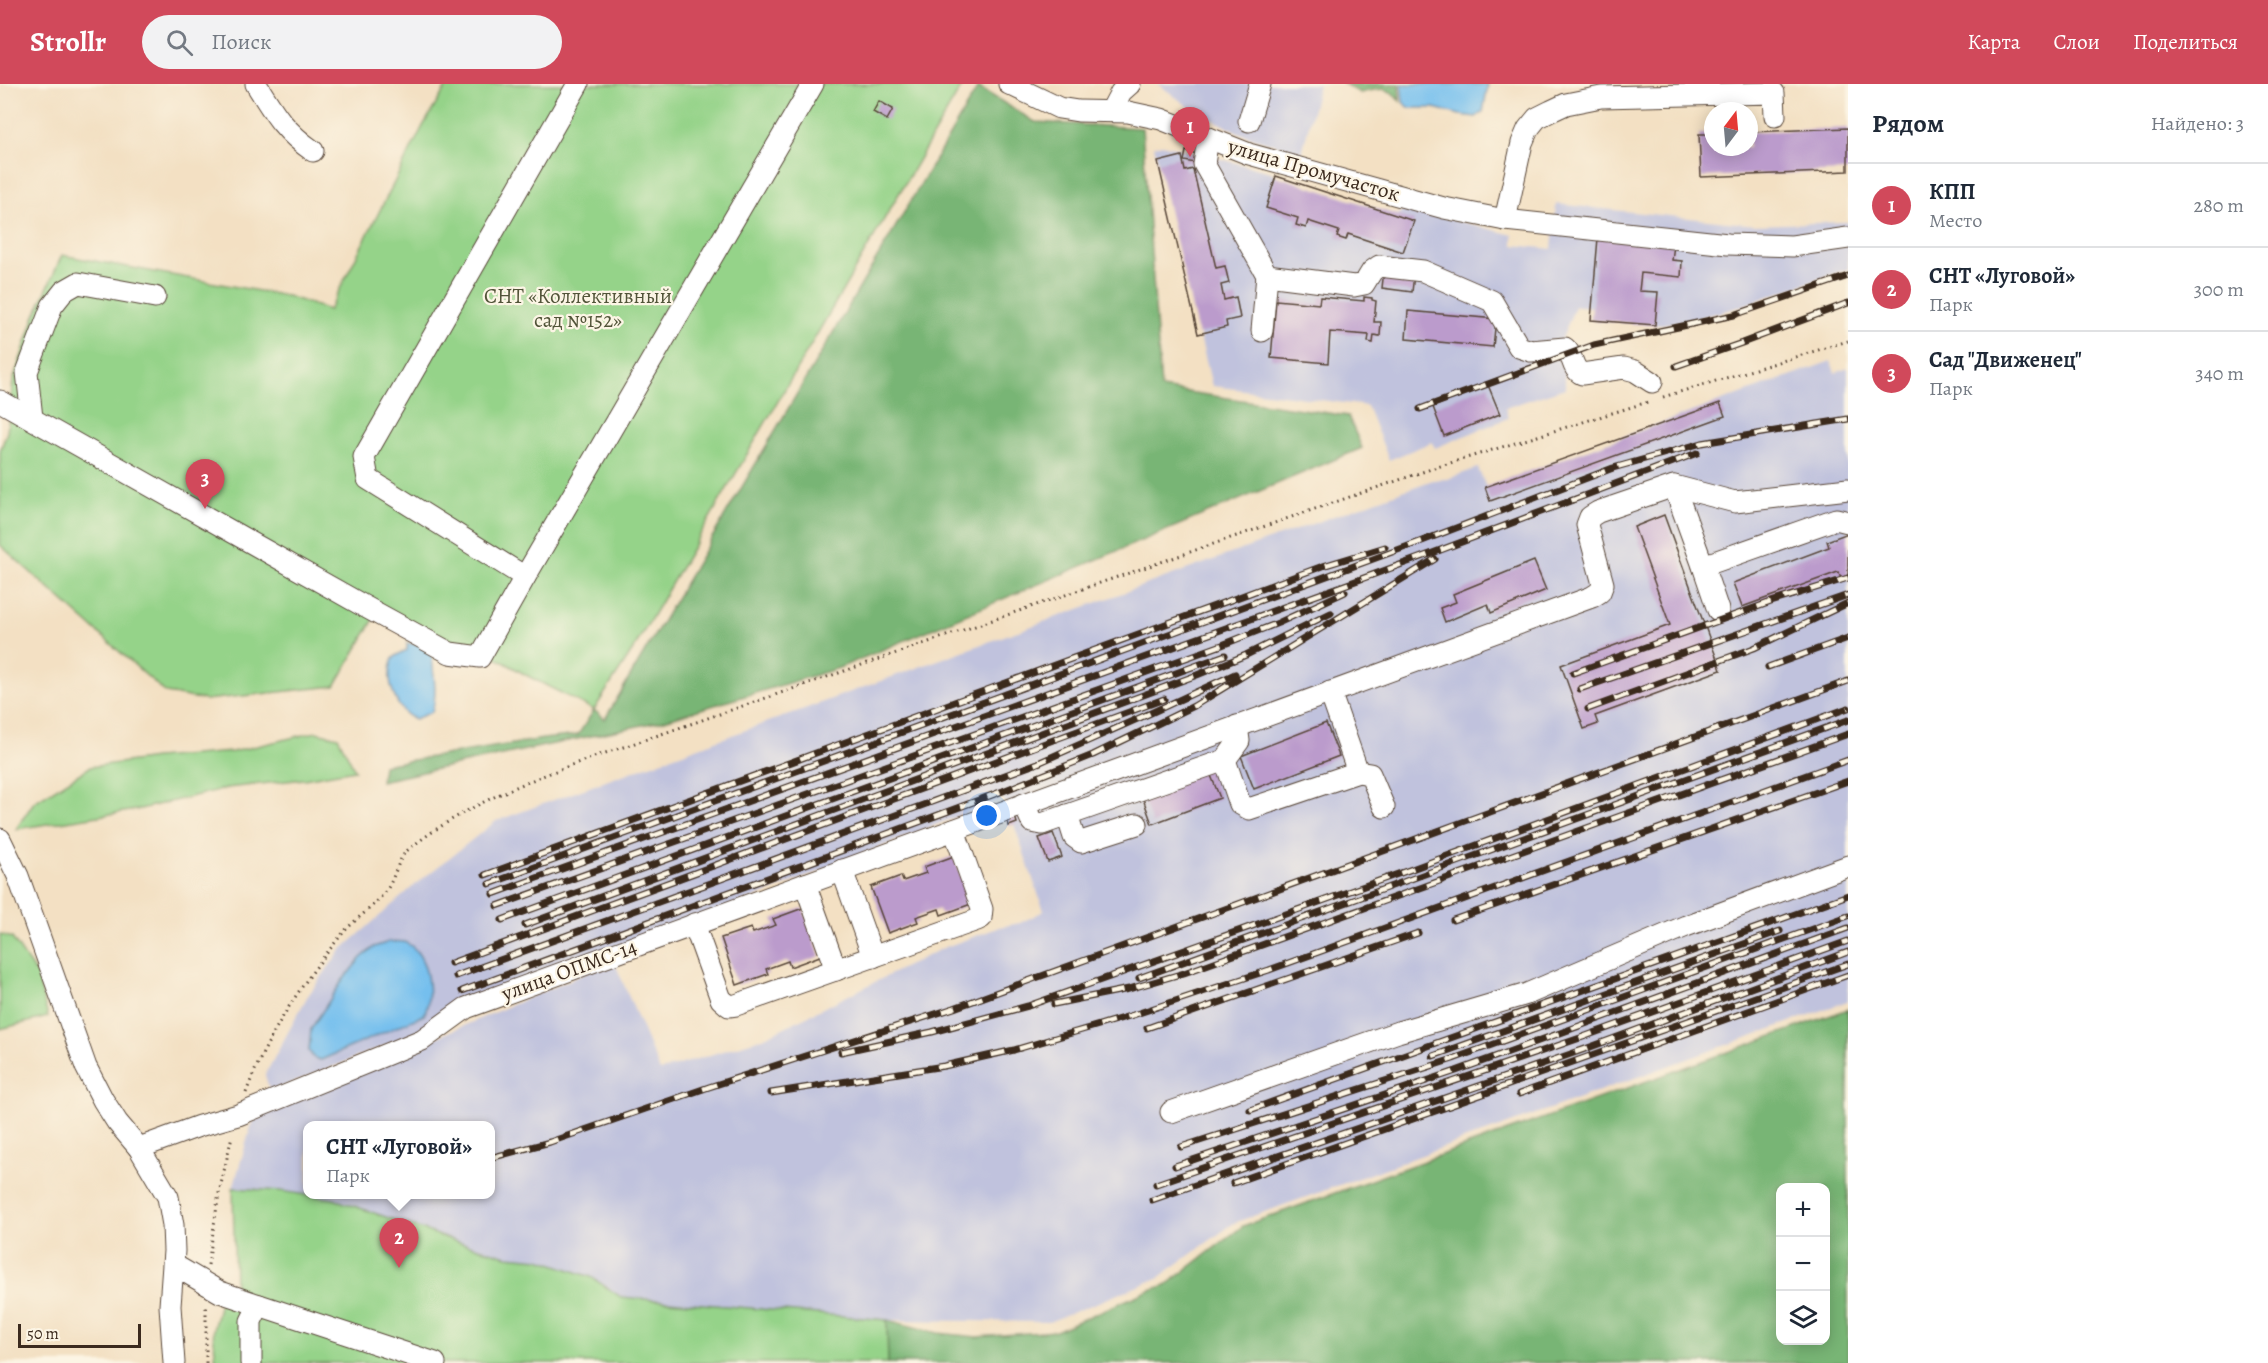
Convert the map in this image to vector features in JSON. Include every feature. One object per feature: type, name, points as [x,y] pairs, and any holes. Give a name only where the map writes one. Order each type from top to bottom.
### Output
[{"type":"street","points":[[256,84],[275,115],[294,138],[313,151]]},
{"type":"street","points":[[525,577],[369,478],[364,457],[579,84]]},
{"type":"street","points":[[0,401],[362,605],[450,652],[480,657],[813,84]]},
{"type":"street","name":"улица Промучасток","points":[[1010,84],[1059,108],[1142,114],[1161,119],[1249,154],[1444,208],[1504,220],[1760,246],[1792,246],[1848,238]]},
{"type":"street","points":[[1112,111],[1121,92],[1130,84]]},
{"type":"street","points":[[1249,121],[1260,84]]},
{"type":"street","points":[[1504,220],[1522,143],[1528,129],[1537,118],[1566,104],[1583,99],[1686,89],[1774,93],[1775,116]]},
{"type":"street","points":[[1208,138],[1204,164],[1267,275],[1262,331]]},
{"type":"street","points":[[1267,275],[1354,286],[1364,284],[1372,271],[1379,266],[1423,271],[1492,301],[1518,347],[1531,351],[1565,348],[1569,351],[1575,368],[1582,374],[1624,368],[1635,371],[1652,382]]},
{"type":"street","points":[[32,418],[27,372],[52,306],[64,291],[78,283],[155,297]]},
{"type":"street","points":[[1674,486],[1736,502],[1841,489],[1842,520],[1703,566]]},
{"type":"street","points":[[1674,486],[1718,610]]},
{"type":"street","name":"улица ОПМС-14","points":[[139,1148],[199,1126],[238,1115],[422,1040],[466,1008],[1592,597],[1600,592],[1603,584],[1588,535],[1587,525],[1590,517],[1598,512],[1674,486]]},
{"type":"street","points":[[1330,692],[1358,772]]},
{"type":"street","points":[[1017,807],[1037,824],[1225,760],[1239,741],[1237,726]]},
{"type":"street","points":[[1225,760],[1240,804],[1249,809],[1358,772],[1370,774],[1374,779],[1384,807]]},
{"type":"street","points":[[1066,815],[1074,837],[1081,842],[1137,824]]},
{"type":"street","points":[[694,924],[721,999],[729,1006],[981,918],[982,909],[954,830]]},
{"type":"street","points":[[0,839],[18,876],[86,1067],[117,1122],[139,1148],[168,1197],[173,1225],[174,1265],[170,1306],[174,1363]]},
{"type":"street","points":[[1171,1112],[1398,1032],[1527,994],[1686,926],[1848,866]]},
{"type":"street","points":[[842,870],[873,957]]},
{"type":"street","points":[[805,884],[836,970]]},
{"type":"street","points":[[174,1265],[234,1298],[435,1363]]},
{"type":"street","points":[[251,1363],[251,1321],[259,1305]]},
{"type":"path","points":[[206,1363],[207,1268],[219,1193],[238,1115],[264,1053],[299,991],[344,932],[385,892],[406,850],[443,826],[481,805],[567,766],[1434,468],[1848,341]]},
{"type":"shaded area","points":[[1158,84],[1319,84],[1302,153],[1244,135],[1193,110]]},
{"type":"shaded area","points":[[1162,144],[1271,172],[1276,176],[1397,215],[1408,208],[1513,235],[1513,245],[1552,249],[1556,204],[1755,225],[1848,222],[1848,269],[1735,308],[1687,321],[1655,325],[1591,320],[1592,307],[1575,306],[1561,341],[1565,361],[1565,388],[1505,408],[1508,418],[1435,448],[1432,442],[1389,460],[1367,406],[1212,386],[1154,146]]},
{"type":"shaded area","points":[[1831,361],[1835,373],[1848,368],[1848,1001],[1234,1223],[1158,1278],[1049,1322],[887,1320],[621,1297],[591,1277],[539,1259],[507,1256],[455,1241],[334,1199],[495,1199],[495,1121],[303,1121],[303,1196],[233,1188],[254,1116],[614,961],[660,1071],[763,1038],[943,948],[1000,927],[1020,923],[1044,911],[1003,798],[270,1092],[265,1075],[307,997],[341,950],[416,884],[496,821],[1433,480],[1447,479],[1478,468],[1486,487]]},
{"type":"green space","name":"СНТ «Коллективный сад №152»","points":[[448,84],[963,84],[634,648],[594,710],[490,654],[374,619],[335,686],[205,700],[166,693],[0,545],[0,451],[7,432],[13,381],[34,318],[62,255],[287,296],[329,310],[423,126]]},
{"type":"green space","points":[[1344,84],[1399,84],[1400,101],[1387,90],[1378,89],[1360,93]]},
{"type":"green space","points":[[978,87],[1035,122],[1142,128],[1161,388],[1348,416],[1362,448],[839,668],[661,721],[381,781],[383,765],[578,735],[594,710],[605,719]]},
{"type":"green space","points":[[316,732],[338,737],[355,770],[304,779],[227,788],[136,810],[16,829],[34,802],[90,767],[155,758],[232,752]]},
{"type":"green space","points":[[0,934],[12,938],[37,975],[48,1017],[0,1029]]},
{"type":"green space","points":[[1848,1009],[1848,1363],[888,1363],[887,1320],[938,1333],[977,1337],[1056,1331],[1166,1285],[1243,1226]]},
{"type":"green space","points":[[233,1188],[280,1191],[303,1194],[303,1199],[334,1199],[455,1241],[507,1256],[539,1259],[591,1277],[621,1297],[887,1320],[888,1363],[216,1363],[213,1330],[220,1302],[235,1291]]},
{"type":"water","points":[[1401,84],[1488,84],[1483,112],[1476,117],[1434,108],[1410,108],[1403,102]]},
{"type":"water","points":[[407,643],[423,645],[431,649],[434,673],[435,697],[432,712],[415,719],[402,710],[391,686],[390,677],[393,659],[407,650]]},
{"type":"water","points":[[389,942],[404,942],[412,947],[424,964],[428,997],[424,1015],[321,1060],[314,1058],[309,1051],[311,1029],[342,981],[360,959],[374,947]]},
{"type":"building","points":[[879,101],[893,109],[887,120],[873,112]]},
{"type":"building","points":[[1848,128],[1848,171],[1701,177],[1699,134],[1704,134],[1704,156],[1758,156],[1758,132]]},
{"type":"building","points":[[1186,151],[1197,154],[1195,163],[1184,161]]},
{"type":"building","points":[[1182,156],[1185,171],[1193,169],[1216,268],[1225,266],[1229,283],[1221,285],[1224,300],[1236,297],[1240,318],[1226,321],[1227,327],[1198,334],[1158,162]]},
{"type":"building","points":[[1276,176],[1414,221],[1403,252],[1348,234],[1346,240],[1337,237],[1339,231],[1308,221],[1306,228],[1296,225],[1298,218],[1266,208]]},
{"type":"building","points":[[1598,238],[1674,245],[1672,260],[1682,261],[1681,277],[1641,273],[1639,291],[1658,292],[1655,325],[1591,320]]},
{"type":"building","points":[[1384,270],[1414,274],[1412,292],[1382,288]]},
{"type":"building","points":[[1320,297],[1364,301],[1364,297],[1372,298],[1376,301],[1374,322],[1381,322],[1380,336],[1374,335],[1373,343],[1368,342],[1369,335],[1330,332],[1328,363],[1271,358],[1276,300],[1319,304]]},
{"type":"building","points":[[1408,311],[1496,319],[1493,347],[1406,339]]},
{"type":"building","points":[[1488,385],[1500,414],[1444,436],[1433,407]]},
{"type":"building","points":[[1720,403],[1725,416],[1490,501],[1485,487]]},
{"type":"building","points":[[1664,515],[1721,670],[1595,716],[1598,724],[1584,729],[1561,665],[1670,625],[1634,527]]},
{"type":"building","points":[[1848,533],[1848,575],[1841,578],[1838,572],[1742,607],[1733,583],[1829,547],[1827,541]]},
{"type":"building","points":[[1534,561],[1546,590],[1491,613],[1488,604],[1445,622],[1440,608],[1456,602],[1453,594]]},
{"type":"building","points":[[1326,723],[1339,756],[1254,789],[1241,756]]},
{"type":"building","points":[[1208,768],[1220,798],[1152,824],[1141,793]]},
{"type":"building","points":[[1014,813],[1017,823],[1009,826],[1006,815]]},
{"type":"building","points":[[1053,833],[1062,857],[1048,862],[1039,838]]},
{"type":"building","points":[[954,856],[971,904],[941,915],[939,909],[916,917],[918,922],[888,933],[871,887],[901,876],[903,881],[926,873],[924,867]]},
{"type":"building","points":[[803,908],[820,956],[790,967],[788,961],[766,969],[768,974],[737,985],[721,938],[751,928],[753,933],[776,925],[773,919]]},
{"type":"railway","points":[[1420,409],[1594,345],[1734,315],[1848,276]]},
{"type":"railway","points":[[1676,366],[1848,303]]},
{"type":"railway","points":[[489,884],[1422,541],[1613,468],[1702,443],[1848,419]]},
{"type":"railway","points":[[493,894],[1430,554],[1697,453]]},
{"type":"railway","points":[[485,875],[1323,566],[1385,547]]},
{"type":"railway","points":[[462,991],[1003,791],[1093,755],[1194,706],[1435,559]]},
{"type":"railway","points":[[1573,673],[1771,602],[1848,578]]},
{"type":"railway","points":[[497,906],[1222,645],[1278,623],[1345,592]]},
{"type":"railway","points":[[1580,689],[1848,595]]},
{"type":"railway","points":[[1588,709],[1754,648],[1848,603]]},
{"type":"railway","points":[[525,925],[1197,675],[1246,655],[1331,613]]},
{"type":"railway","points":[[1768,667],[1848,638]]},
{"type":"railway","points":[[502,920],[1225,655]]},
{"type":"railway","points":[[456,976],[1038,763],[1235,674]]},
{"type":"railway","points":[[495,1157],[550,1142],[709,1087],[954,1008],[1848,681]]},
{"type":"railway","points":[[451,963],[1164,699]]},
{"type":"railway","points":[[841,1052],[932,1032],[1028,1006],[1412,869],[1848,708]]},
{"type":"railway","points":[[1139,978],[1848,720]]},
{"type":"railway","points":[[1054,1004],[1129,989],[1184,973],[1848,734]]},
{"type":"railway","points":[[771,1093],[944,1066],[1014,1050],[1133,1015],[1269,970],[1848,760]]},
{"type":"railway","points":[[1453,920],[1848,781]]},
{"type":"railway","points":[[1250,1110],[1848,895]]},
{"type":"railway","points":[[1181,1147],[1453,1059],[1848,916]]},
{"type":"railway","points":[[1175,1166],[1456,1071],[1848,928]]},
{"type":"railway","points":[[1433,1056],[1780,931]]},
{"type":"railway","points":[[1147,1028],[1418,933]]},
{"type":"railway","points":[[1156,1184],[1583,1037],[1848,941]]},
{"type":"railway","points":[[1152,1200],[1585,1049],[1848,952]]},
{"type":"railway","points":[[1233,1183],[1848,964]]},
{"type":"railway","points":[[1519,1094],[1848,975]]},
{"type":"place","name":"КПП","points":[[1190,157]]},
{"type":"place","name":"Сад \"Движенец\"","points":[[205,509]]},
{"type":"place","name":"СНТ «Луговой»","points":[[399,1268]]}]
